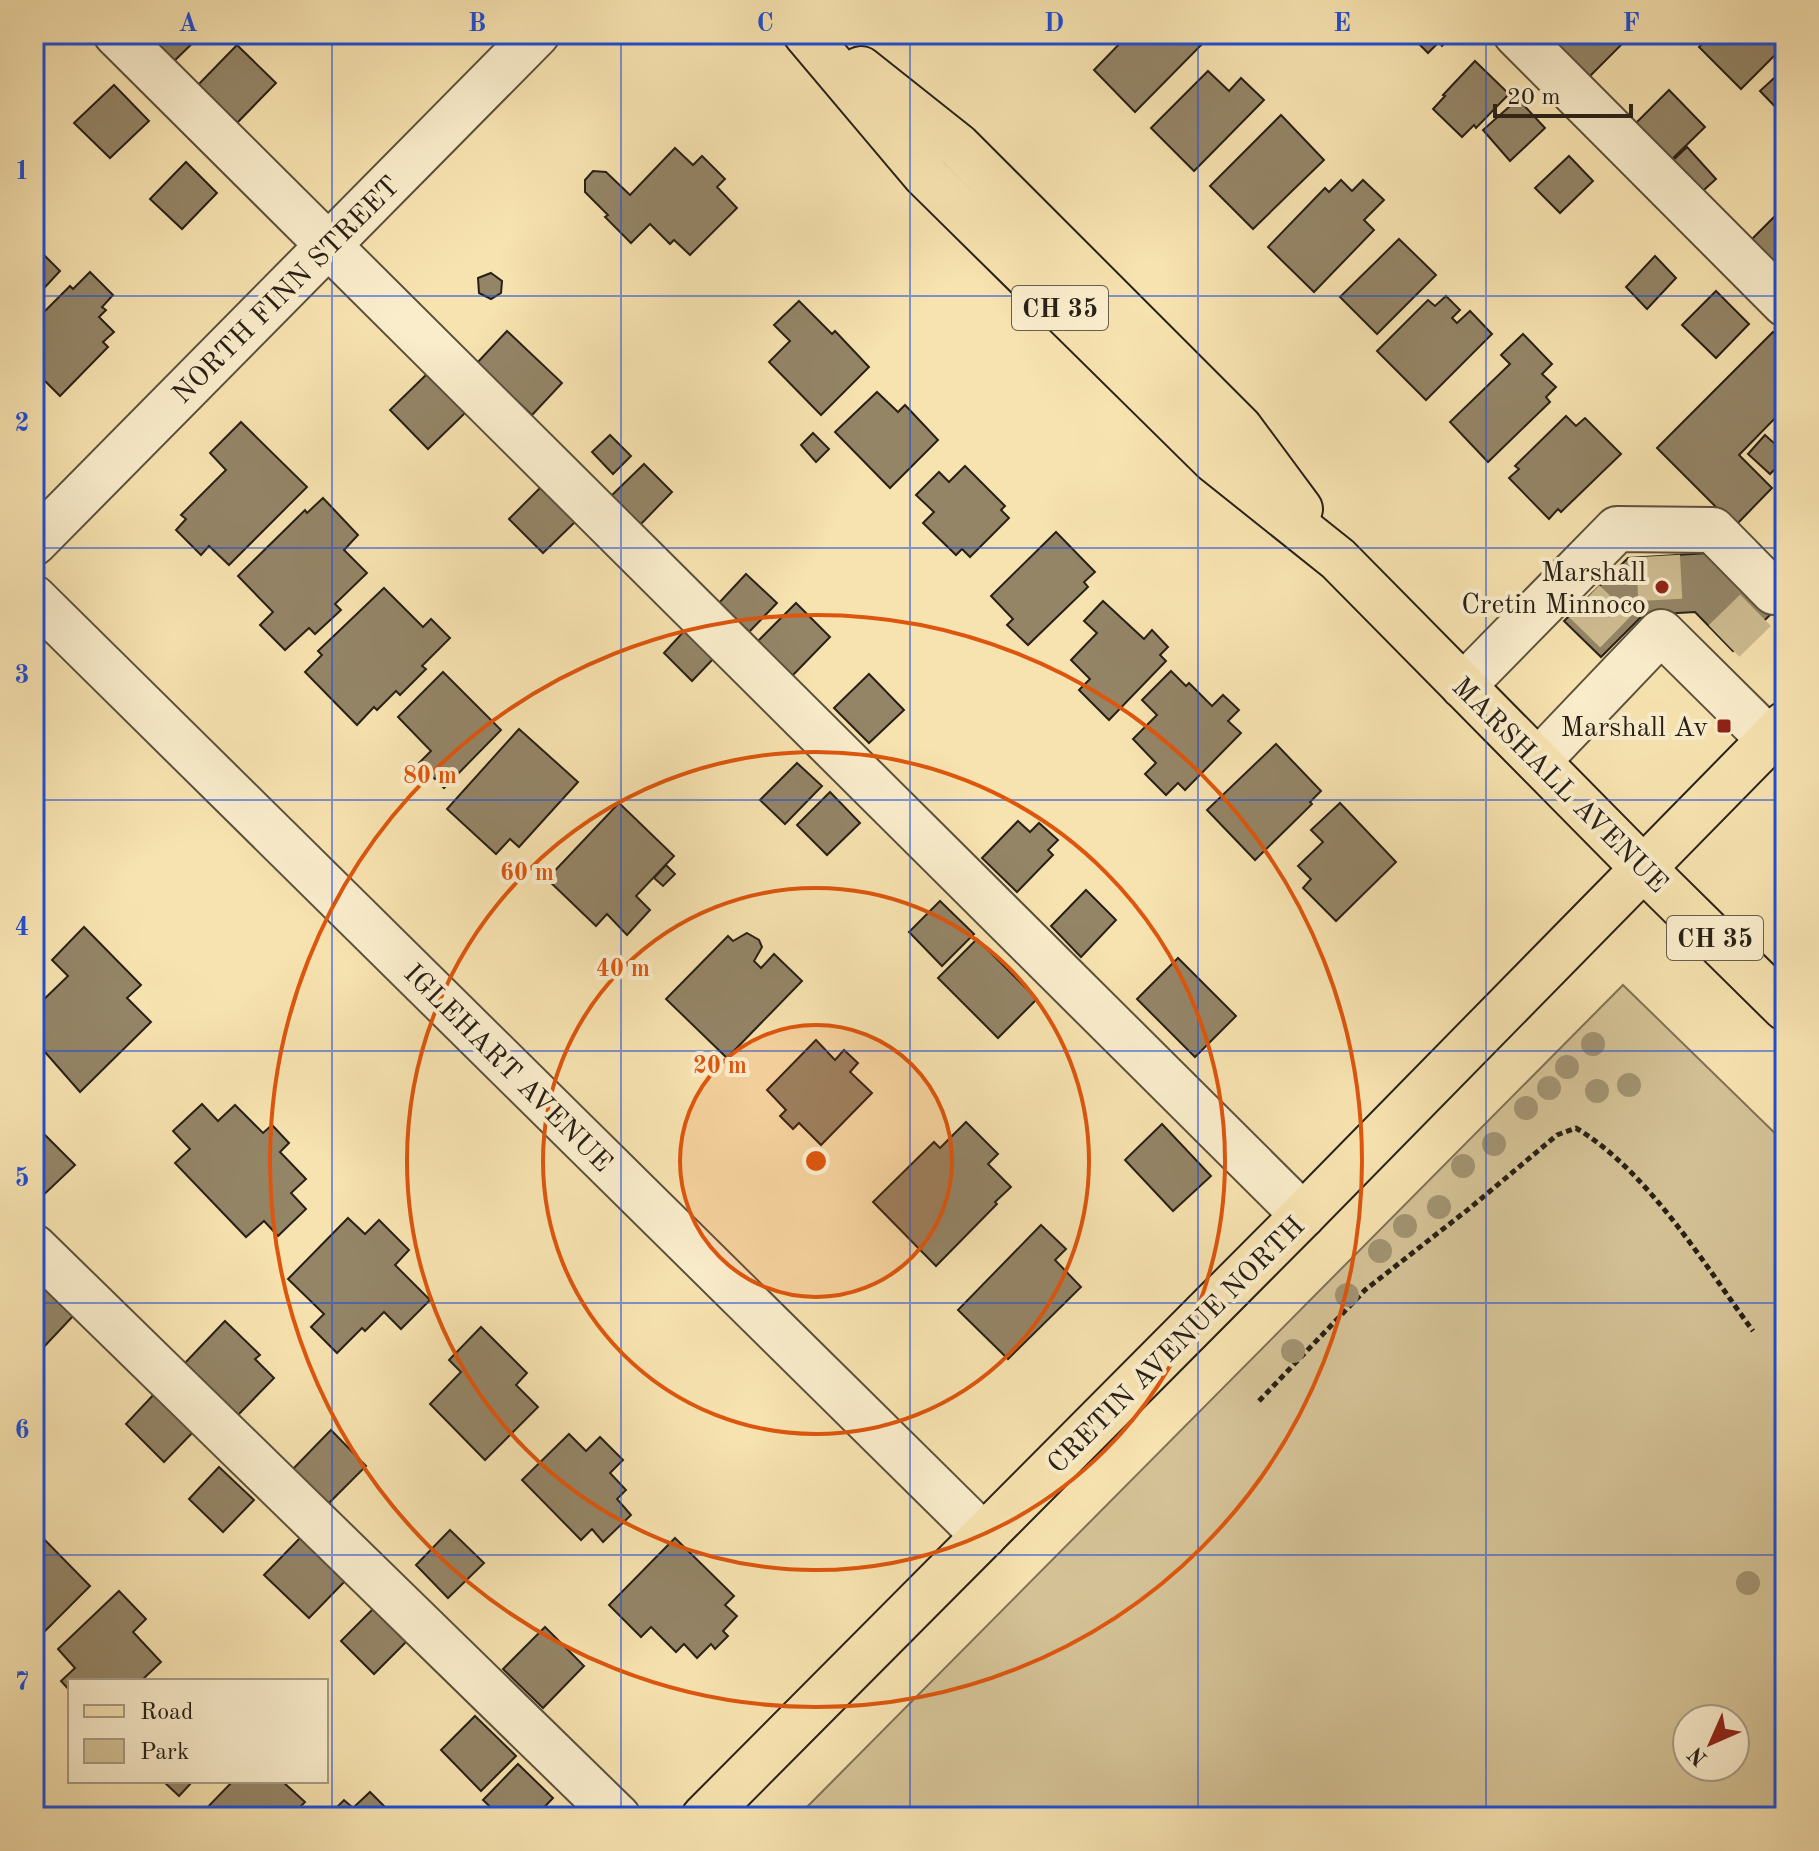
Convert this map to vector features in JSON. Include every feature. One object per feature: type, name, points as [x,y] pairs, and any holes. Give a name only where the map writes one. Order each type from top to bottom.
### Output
[{"type":"main road","name":"MARSHALL AVENUE","points":[[806,34],[925,175],[1214,460],[1338,559],[1785,1008]]},
{"type":"main road","name":"MARSHALL AVENUE","points":[[816,34],[958,146],[1240,428],[1338,559]]},
{"type":"main road","name":"CRETIN AVENUE NORTH","points":[[704,1817],[1303,1215],[1777,732]]},
{"type":"street","points":[[116,34],[1303,1215]]},
{"type":"street","name":"NORTH FINN STREET","points":[[34,543],[537,34]]},
{"type":"street","points":[[1516,34],[1785,304]]},
{"type":"street","points":[[1463,686],[1575,591],[1617,529],[1657,543],[1713,530],[1773,593]]},
{"type":"street","name":"IGLEHART AVENUE","points":[[34,598],[984,1536]]},
{"type":"street","points":[[1538,761],[1646,635],[1710,655],[1777,732]]},
{"type":"street","points":[[34,1247],[618,1817]]},
{"type":"path","points":[[1259,1401],[1365,1290],[1557,1135],[1576,1128],[1618,1159],[1674,1223],[1753,1331]]},
{"type":"green space","points":[[1623,985],[1785,1143],[1785,1817],[797,1817]]},
{"type":"building","points":[[139,34],[202,34],[170,65]]},
{"type":"building","points":[[1129,34],[1212,34],[1135,112],[1094,70]]},
{"type":"building","points":[[1423,34],[1454,34],[1442,46],[1439,42],[1428,53],[1416,41]]},
{"type":"building","points":[[1571,34],[1611,34],[1621,45],[1588,78],[1558,47]]},
{"type":"building","points":[[1712,34],[1785,34],[1785,45],[1741,89],[1699,47]]},
{"type":"building","points":[[237,45],[276,83],[235,125],[196,87]]},
{"type":"building","points":[[1475,61],[1509,94],[1476,128],[1474,125],[1462,137],[1433,109]]},
{"type":"building","points":[[1785,68],[1785,117],[1760,91]]},
{"type":"building","points":[[1208,71],[1229,91],[1241,78],[1264,100],[1194,171],[1151,128]]},
{"type":"building","points":[[114,85],[149,121],[110,158],[74,123]]},
{"type":"building","points":[[1669,90],[1705,127],[1667,164],[1631,128]]},
{"type":"building","points":[[1518,99],[1545,128],[1510,161],[1483,130]]},
{"type":"building","points":[[1281,115],[1324,160],[1253,229],[1210,186]]},
{"type":"building","points":[[1687,147],[1716,179],[1695,198],[1666,167]]},
{"type":"building","points":[[675,148],[693,165],[702,156],[725,179],[717,187],[737,208],[690,255],[674,240],[670,244],[650,224],[631,243],[585,192],[585,180],[593,171],[606,172],[630,195]]},
{"type":"building","points":[[1569,156],[1593,181],[1560,213],[1535,188]]},
{"type":"building","points":[[186,162],[217,193],[182,229],[150,199]]},
{"type":"building","points":[[1341,180],[1352,191],[1363,180],[1384,200],[1364,220],[1374,230],[1314,292],[1268,247],[1325,188],[1329,192]]},
{"type":"building","points":[[1785,206],[1785,276],[1750,241]]},
{"type":"building","points":[[1399,239],[1436,275],[1377,334],[1340,297]]},
{"type":"building","points":[[34,247],[60,271],[34,299]]},
{"type":"building","points":[[1655,256],[1676,278],[1647,309],[1626,287]]},
{"type":"building","points":[[90,272],[113,295],[102,307],[106,310],[99,317],[114,332],[103,342],[108,347],[60,396],[34,370],[34,322],[70,286],[73,289]]},
{"type":"building","points":[[491,273],[502,281],[501,293],[491,299],[479,293],[478,278]]},
{"type":"building","points":[[1716,291],[1749,324],[1716,358],[1682,325]]},
{"type":"building","points":[[1446,296],[1460,310],[1452,318],[1457,323],[1470,311],[1492,334],[1426,400],[1377,351],[1428,300],[1435,306]]},
{"type":"building","points":[[799,301],[832,334],[835,331],[869,367],[821,415],[769,362],[790,341],[774,325]]},
{"type":"building","points":[[507,331],[562,383],[532,415],[477,363]]},
{"type":"building","points":[[1773,332],[1785,343],[1785,408],[1739,455],[1772,488],[1735,526],[1657,448]]},
{"type":"building","points":[[1523,334],[1552,364],[1542,374],[1556,387],[1546,397],[1550,402],[1488,462],[1450,422],[1510,364],[1501,355]]},
{"type":"building","points":[[428,373],[467,411],[428,449],[390,410]]},
{"type":"building","points":[[877,392],[898,412],[905,405],[938,440],[890,488],[835,432]]},
{"type":"building","points":[[1566,416],[1576,426],[1585,418],[1621,454],[1561,512],[1558,509],[1549,519],[1509,478],[1519,469],[1515,466]]},
{"type":"building","points":[[241,422],[307,487],[229,565],[209,546],[201,555],[176,530],[186,519],[181,515],[226,470],[210,453]]},
{"type":"building","points":[[813,433],[829,449],[816,462],[801,445]]},
{"type":"building","points":[[610,435],[631,456],[613,474],[592,452]]},
{"type":"building","points":[[1765,435],[1785,453],[1785,459],[1770,474],[1748,454]]},
{"type":"building","points":[[644,464],[672,492],[638,527],[608,499]]},
{"type":"building","points":[[965,466],[1005,506],[1001,510],[1009,518],[970,557],[962,549],[956,555],[923,523],[934,512],[916,495],[939,472],[949,482]]},
{"type":"building","points":[[544,484],[578,519],[543,553],[509,519]]},
{"type":"building","points":[[323,498],[358,535],[344,550],[367,573],[335,604],[341,610],[315,634],[309,628],[285,650],[260,625],[273,612],[238,576],[305,510],[307,513]]},
{"type":"building","points":[[1056,532],[1095,572],[1084,582],[1088,587],[1028,645],[1007,625],[1013,619],[991,596]]},
{"type":"building","points":[[1709,553],[1770,615],[1733,651],[1695,612],[1643,615],[1601,657],[1564,621],[1628,558]]},
{"type":"building","points":[[746,574],[777,603],[748,633],[718,604]]},
{"type":"building","points":[[384,588],[423,627],[431,619],[450,638],[422,666],[426,669],[400,695],[396,691],[357,725],[305,672],[322,655],[318,651]]},
{"type":"building","points":[[1103,601],[1144,639],[1152,630],[1168,647],[1160,655],[1166,661],[1109,720],[1079,690],[1090,679],[1071,660],[1097,633],[1084,621]]},
{"type":"building","points":[[796,603],[830,637],[792,676],[757,642]]},
{"type":"building","points":[[686,629],[716,656],[692,681],[664,653]]},
{"type":"building","points":[[1171,671],[1186,686],[1189,683],[1212,706],[1223,695],[1239,710],[1228,721],[1241,733],[1185,790],[1178,783],[1166,795],[1145,774],[1156,763],[1133,739],[1157,715],[1142,700]]},
{"type":"building","points":[[443,672],[501,730],[444,788],[419,763],[431,751],[398,717]]},
{"type":"building","points":[[869,674],[904,710],[869,743],[834,708]]},
{"type":"building","points":[[519,729],[578,782],[519,847],[510,839],[496,854],[447,809]]},
{"type":"building","points":[[1276,744],[1321,791],[1310,802],[1312,804],[1255,860],[1207,810]]},
{"type":"building","points":[[797,763],[822,786],[785,824],[760,800]]},
{"type":"building","points":[[830,792],[860,823],[827,855],[797,825]]},
{"type":"building","points":[[619,803],[674,856],[636,896],[650,910],[627,935],[607,914],[596,926],[547,879]]},
{"type":"building","points":[[1340,803],[1396,862],[1336,921],[1303,888],[1311,879],[1298,866],[1323,842],[1311,830]]},
{"type":"building","points":[[1018,821],[1030,832],[1039,823],[1058,840],[1048,850],[1053,855],[1017,892],[982,858]]},
{"type":"building","points":[[666,865],[675,874],[663,886],[654,878]]},
{"type":"building","points":[[1086,890],[1116,920],[1081,957],[1051,926]]},
{"type":"building","points":[[940,901],[974,934],[942,966],[909,932]]},
{"type":"building","points":[[84,927],[141,985],[127,998],[151,1022],[80,1092],[45,1052],[34,1063],[34,1009],[68,976],[52,960]]},
{"type":"building","points":[[747,933],[759,940],[762,947],[754,961],[761,968],[774,954],[802,981],[727,1058],[666,999],[728,936],[733,941]]},
{"type":"building","points":[[977,939],[1037,999],[998,1038],[938,978]]},
{"type":"building","points":[[1178,958],[1236,1016],[1195,1057],[1137,999]]},
{"type":"building","points":[[816,1040],[835,1060],[844,1050],[858,1063],[850,1072],[872,1093],[821,1145],[799,1123],[793,1129],[780,1116],[786,1110],[767,1090]]},
{"type":"building","points":[[202,1104],[218,1121],[235,1105],[263,1133],[272,1125],[289,1143],[280,1152],[306,1179],[291,1193],[306,1209],[278,1236],[264,1221],[246,1237],[175,1163],[190,1149],[173,1131]]},
{"type":"building","points":[[966,1122],[998,1154],[988,1164],[1011,1187],[936,1266],[873,1202],[934,1142],[940,1148]]},
{"type":"building","points":[[1162,1124],[1211,1176],[1173,1211],[1125,1160]]},
{"type":"building","points":[[36,1126],[75,1165],[34,1204],[34,1129]]},
{"type":"building","points":[[348,1218],[365,1234],[379,1220],[409,1250],[395,1265],[430,1300],[401,1329],[384,1312],[365,1331],[362,1328],[337,1353],[311,1327],[324,1314],[288,1279]]},
{"type":"building","points":[[1041,1225],[1066,1249],[1055,1260],[1081,1287],[1008,1359],[958,1310]]},
{"type":"building","points":[[37,1279],[74,1315],[40,1351],[34,1345],[34,1283]]},
{"type":"building","points":[[225,1321],[260,1355],[255,1359],[274,1378],[237,1416],[184,1364]]},
{"type":"building","points":[[481,1327],[527,1373],[516,1385],[538,1407],[485,1460],[430,1404],[461,1372],[449,1360]]},
{"type":"building","points":[[157,1391],[196,1429],[164,1462],[126,1424]]},
{"type":"building","points":[[331,1430],[366,1466],[326,1506],[291,1471]]},
{"type":"building","points":[[569,1434],[586,1451],[600,1437],[623,1460],[610,1473],[626,1490],[617,1499],[631,1515],[603,1542],[592,1529],[581,1540],[522,1480]]},
{"type":"building","points":[[219,1467],[254,1500],[223,1532],[189,1499]]},
{"type":"building","points":[[34,1529],[90,1586],[34,1642]]},
{"type":"building","points":[[450,1530],[484,1563],[448,1598],[416,1565]]},
{"type":"building","points":[[302,1536],[347,1579],[309,1618],[264,1575]]},
{"type":"building","points":[[675,1538],[734,1596],[725,1605],[737,1616],[723,1631],[728,1636],[715,1649],[711,1644],[697,1658],[684,1644],[676,1652],[651,1627],[641,1637],[609,1605]]},
{"type":"building","points":[[119,1591],[146,1619],[133,1632],[161,1662],[143,1679],[68,1679],[68,1689],[61,1681],[75,1668],[58,1649]]},
{"type":"building","points":[[375,1607],[408,1640],[374,1674],[341,1641]]},
{"type":"building","points":[[545,1627],[584,1666],[543,1708],[503,1669]]},
{"type":"building","points":[[475,1716],[516,1756],[481,1791],[441,1750]]},
{"type":"building","points":[[518,1764],[553,1798],[535,1817],[501,1817],[483,1800]]},
{"type":"building","points":[[165,1783],[191,1783],[179,1796]]},
{"type":"building","points":[[231,1783],[284,1783],[305,1802],[290,1817],[198,1817]]},
{"type":"building","points":[[370,1792],[395,1817],[327,1817],[344,1800],[353,1808]]},
{"type":"tunnel","points":[[1658,556],[1661,614]]},
{"type":"tunnel","points":[[1584,601],[1621,637]]},
{"type":"tunnel","points":[[1724,641],[1761,605]]},
{"type":"place","name":"Marshall Cretin Minnoco","points":[[1662,587]]},
{"type":"place","name":"Marshall Av","points":[[1724,726]]}]
